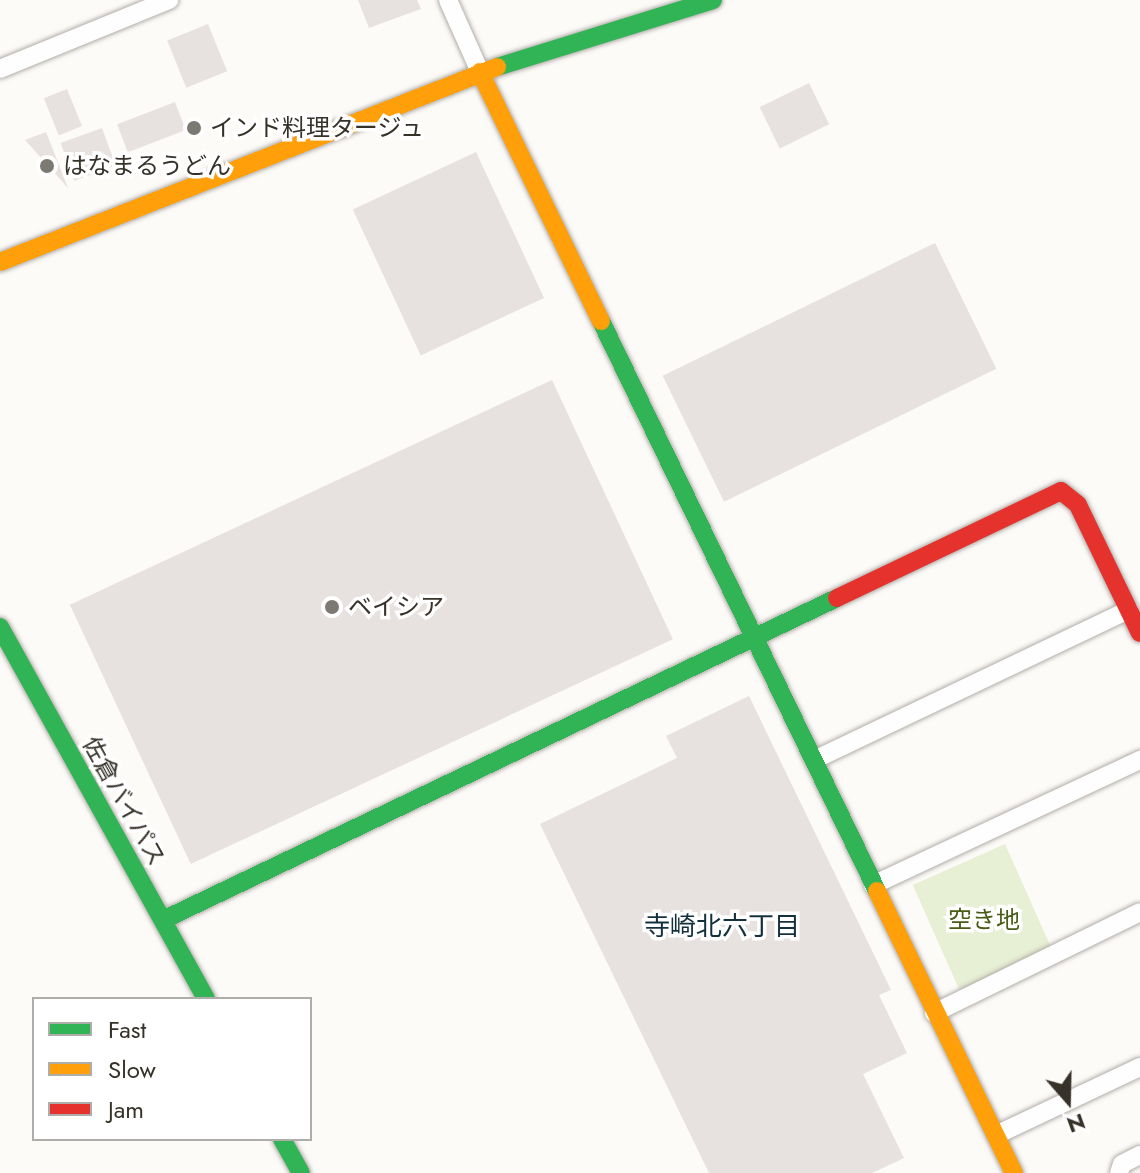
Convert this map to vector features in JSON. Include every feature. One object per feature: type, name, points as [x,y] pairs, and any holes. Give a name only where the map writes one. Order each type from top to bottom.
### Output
[{"type":"main road","points":[[0,262],[480,72],[713,0]]},
{"type":"main road","points":[[480,72],[1014,1173]]},
{"type":"main road","points":[[163,920],[1061,491],[1078,505],[1140,633]]},
{"type":"main road","name":"佐倉バイパス","points":[[0,627],[205,997]]},
{"type":"main road","points":[[283,1141],[301,1173]]},
{"type":"street","points":[[0,69],[169,0]]},
{"type":"street","points":[[448,0],[480,72]]},
{"type":"street","points":[[814,760],[1129,610]]},
{"type":"street","points":[[873,885],[1140,760]]},
{"type":"street","points":[[934,1013],[1140,912]]},
{"type":"street","points":[[996,1135],[1140,1067]]},
{"type":"street","points":[[1119,1173],[1122,1164],[1140,1155]]},
{"type":"green space","name":"空き地","points":[[1005,844],[1052,949],[960,990],[913,885]]},
{"type":"building","points":[[358,0],[417,0],[421,9],[369,28]]},
{"type":"building","points":[[208,24],[227,71],[186,88],[167,40]]},
{"type":"building","points":[[809,83],[829,124],[780,148],[760,107]]},
{"type":"building","points":[[67,89],[82,126],[59,135],[44,98]]},
{"type":"building","points":[[175,102],[186,130],[128,152],[117,124]]},
{"type":"building","points":[[102,128],[116,166],[74,181],[61,143]]},
{"type":"building","points":[[46,132],[68,188],[25,140]]},
{"type":"building","points":[[476,152],[544,298],[421,355],[353,209]]},
{"type":"building","points":[[935,243],[996,369],[724,502],[663,376]]},
{"type":"building","points":[[552,380],[673,639],[191,864],[70,605]]},
{"type":"building","points":[[749,696],[891,990],[879,995],[907,1053],[863,1074],[904,1158],[872,1173],[709,1173],[540,824],[677,758],[666,736]]},
{"type":"traffic: fast","points":[[497,67],[713,0]]},
{"type":"traffic: fast","points":[[601,321],[877,891]]},
{"type":"traffic: fast","points":[[163,920],[837,598]]},
{"type":"traffic: fast","points":[[0,627],[205,997]]},
{"type":"traffic: fast","points":[[283,1141],[301,1173]]},
{"type":"traffic: slow","points":[[0,262],[497,67]]},
{"type":"traffic: slow","points":[[480,72],[601,321]]},
{"type":"traffic: slow","points":[[877,891],[1014,1173]]},
{"type":"traffic: jam","points":[[837,598],[1061,491],[1078,505],[1140,633]]},
{"type":"place","name":"インド料理タージュ","points":[[194,128]]},
{"type":"place","name":"はなまるうどん","points":[[47,166]]},
{"type":"place","name":"ベイシア","points":[[332,607]]},
{"type":"district","name":"寺崎北六丁目","points":[[722,927]]}]
